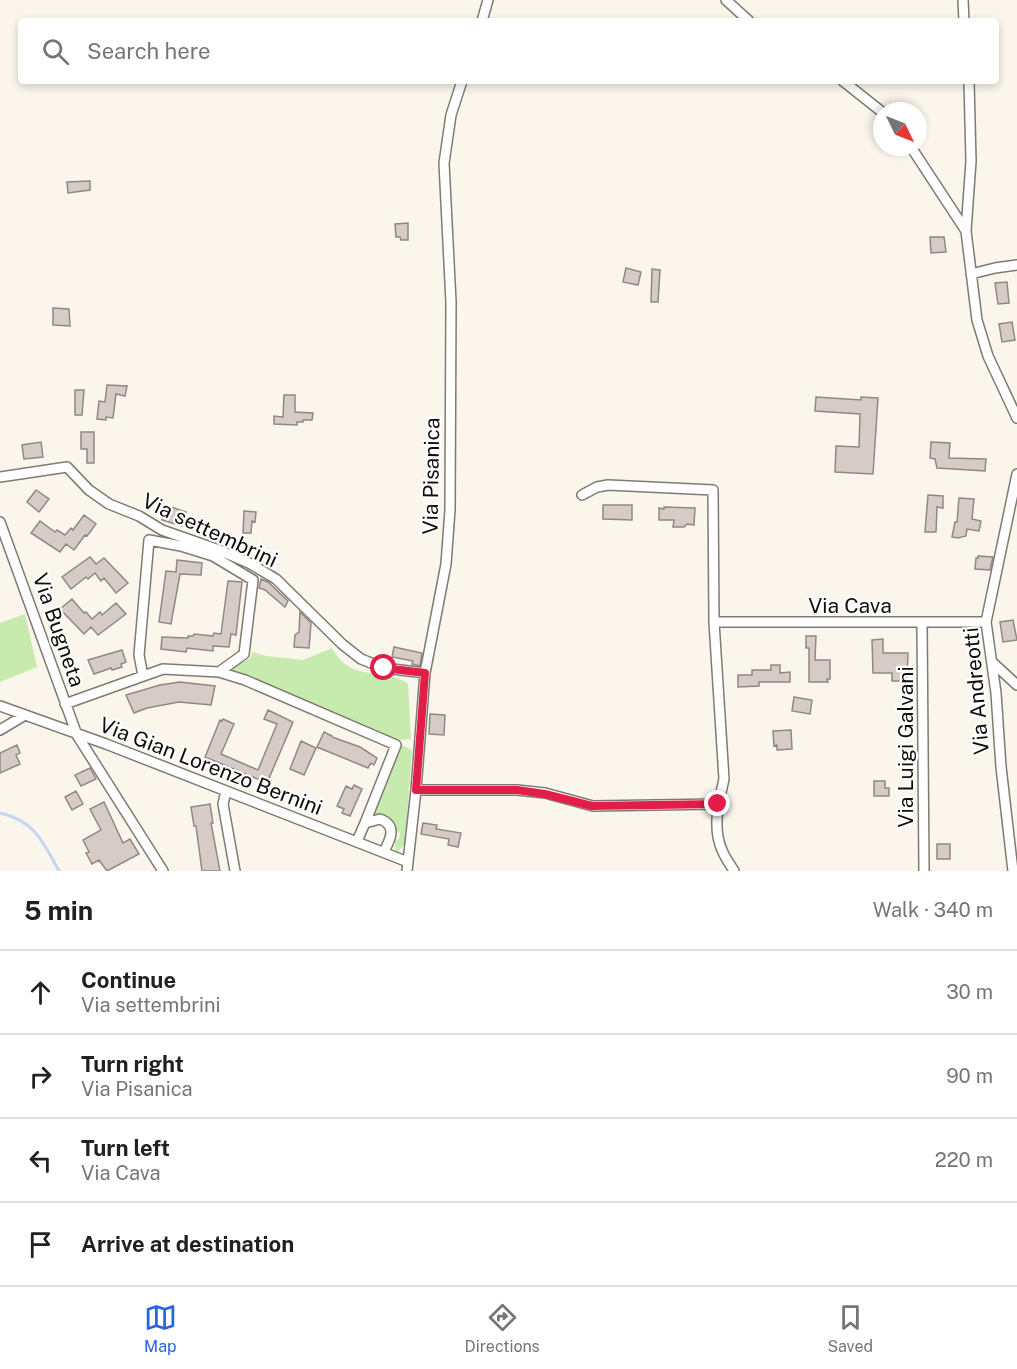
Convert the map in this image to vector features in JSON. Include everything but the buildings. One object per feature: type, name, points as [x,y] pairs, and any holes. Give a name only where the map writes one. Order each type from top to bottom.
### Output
[{"type":"street","points":[[483,18],[488,0]]},
{"type":"street","points":[[726,0],[746,18]]},
{"type":"street","points":[[963,0],[964,18]]},
{"type":"street","name":"Via Pisanica","points":[[408,866],[425,673],[446,564],[450,510],[451,302],[444,163],[450,115],[461,84]]},
{"type":"street","points":[[847,84],[873,105]]},
{"type":"street","points":[[969,84],[971,161],[966,231],[977,320],[984,346],[1017,415]]},
{"type":"street","points":[[917,156],[966,231]]},
{"type":"street","points":[[971,274],[1017,266]]},
{"type":"street","name":"Via settembrini","points":[[0,477],[67,467],[88,490],[109,504],[139,516],[162,530],[219,549],[276,579],[342,644],[361,659],[384,668],[425,673]]},
{"type":"street","name":"Via Andreotti","points":[[1013,871],[1005,810],[996,693],[986,622],[1017,474]]},
{"type":"street","points":[[582,495],[597,487],[608,485],[713,490],[714,622],[724,779],[718,804],[718,832],[721,850],[734,871]]},
{"type":"street","name":"Via Bugneta","points":[[0,522],[26,588],[77,735],[163,871]]},
{"type":"street","points":[[143,676],[140,655],[149,540],[181,546],[213,556],[253,580],[244,654],[219,672]]},
{"type":"street","name":"Via Cava","points":[[714,622],[986,622]]},
{"type":"street","name":"Via Luigi Galvani","points":[[922,623],[924,871]]},
{"type":"street","points":[[992,662],[1017,685]]},
{"type":"street","points":[[66,704],[163,669],[219,672],[245,680],[396,745],[357,841]]},
{"type":"street","name":"Via Gian Lorenzo Bernini","points":[[0,706],[357,841],[384,852],[408,866]]},
{"type":"street","points":[[0,730],[25,715]]},
{"type":"street","points":[[416,790],[517,790],[545,794],[592,806],[718,804]]},
{"type":"street","points":[[226,791],[223,804],[235,871]]},
{"type":"street","points":[[365,823],[376,818],[390,824],[392,834],[384,852]]},
{"type":"green space","points":[[25,614],[37,667],[0,682],[0,623]]},
{"type":"green space","points":[[332,648],[340,660],[351,668],[393,677],[408,684],[411,739],[397,740],[253,677],[228,671],[250,658],[252,652],[303,660]]},
{"type":"green space","points":[[402,745],[412,750],[405,843],[398,852],[395,850],[395,840],[399,839],[400,833],[394,823],[389,818],[374,814]]},
{"type":"waterway","points":[[0,813],[22,821],[30,827],[43,842],[59,871]]},
{"type":"route","points":[[384,668],[425,673],[416,790],[517,790],[545,794],[592,806],[718,804]]}]
